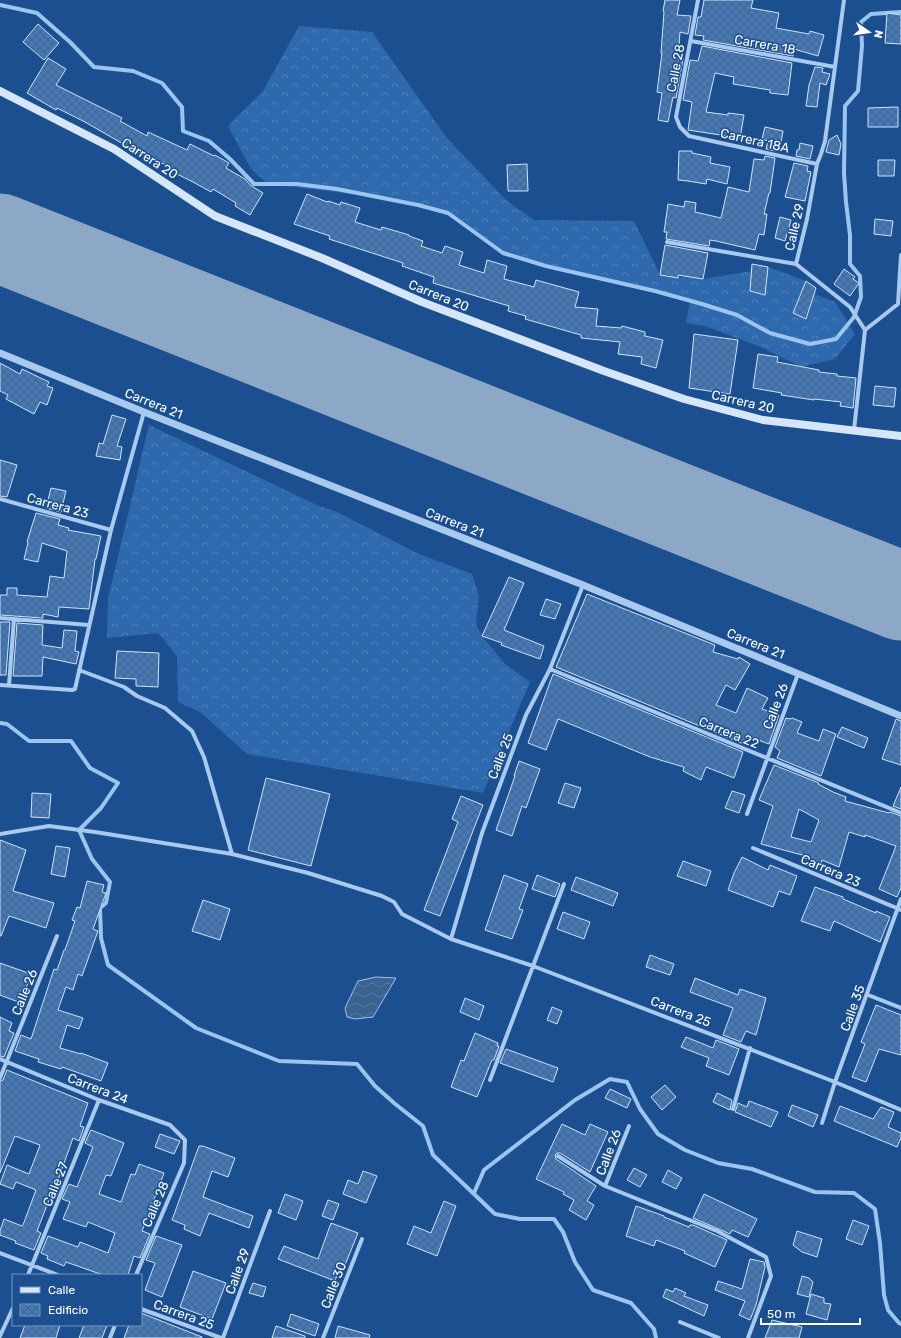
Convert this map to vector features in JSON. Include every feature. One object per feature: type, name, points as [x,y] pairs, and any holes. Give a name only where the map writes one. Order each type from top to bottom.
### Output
[{"type":"main road","name":"Carrera 20","points":[[0,91],[114,149],[215,216],[322,258],[422,302],[604,371],[684,399],[763,420],[901,436]]},
{"type":"street","name":"Calle 28","points":[[689,136],[680,127],[676,117],[698,0]]},
{"type":"street","name":"Calle 29","points":[[844,0],[825,141],[817,164],[796,264],[850,307],[865,330]]},
{"type":"street","name":"Carrera 18","points":[[691,41],[835,67]]},
{"type":"street","name":"Carrera 18A","points":[[689,136],[817,164]]},
{"type":"street","points":[[667,242],[796,264]]},
{"type":"street","points":[[854,430],[865,330],[900,304],[901,255]]},
{"type":"street","name":"Carrera 21","points":[[0,353],[144,412],[583,585],[901,716]]},
{"type":"street","points":[[0,685],[72,690],[76,689],[111,530],[144,412]]},
{"type":"street","name":"Carrera 23","points":[[0,499],[111,530]]},
{"type":"street","name":"Calle 25","points":[[451,939],[482,833],[526,715],[550,669],[583,585]]},
{"type":"street","points":[[0,618],[89,625]]},
{"type":"street","points":[[9,685],[14,619]]},
{"type":"street","name":"Carrera 22","points":[[550,669],[901,813]]},
{"type":"street","points":[[79,670],[124,687],[137,696],[165,708],[192,731],[204,757],[232,854]]},
{"type":"street","name":"Calle 26","points":[[746,814],[799,673]]},
{"type":"street","name":"Carrera 25","points":[[0,834],[49,826],[232,854],[308,873],[382,896],[394,902],[402,914],[451,939],[533,966],[750,1048],[901,1110]]},
{"type":"street","name":"Carrera 23","points":[[753,848],[899,909]]},
{"type":"street","points":[[490,1080],[564,884]]},
{"type":"street","name":"Calle 35","points":[[822,1123],[835,1082],[899,909],[901,899]]},
{"type":"street","name":"Calle 26","points":[[0,1078],[57,936]]},
{"type":"street","points":[[868,995],[901,1008]]},
{"type":"street","points":[[733,1109],[750,1048]]},
{"type":"street","name":"Carrera 24","points":[[0,1058],[99,1100],[170,1125],[185,1140]]},
{"type":"street","name":"Calle 27","points":[[28,1274],[99,1100]]},
{"type":"street","name":"Calle 26","points":[[605,1186],[629,1126]]},
{"type":"street","name":"Calle 28","points":[[136,1274],[184,1163],[185,1140]]},
{"type":"street","points":[[558,1156],[605,1186],[724,1234],[766,1257],[771,1276],[748,1338]]},
{"type":"street","name":"Calle 29","points":[[222,1338],[270,1211]]},
{"type":"street","name":"Calle 30","points":[[323,1338],[362,1239]]},
{"type":"street","points":[[0,1253],[56,1274]]},
{"type":"street","name":"Carrera 25","points":[[142,1308],[222,1338]]},
{"type":"street","points":[[0,1336],[12,1310]]},
{"type":"street","points":[[680,1322],[719,1338]]},
{"type":"street","points":[[110,1338],[115,1326]]},
{"type":"green space","points":[[299,26],[372,32],[447,138],[506,200],[534,220],[634,221],[660,275],[678,278],[687,276],[703,279],[752,271],[750,291],[764,295],[768,267],[806,281],[793,313],[807,318],[814,294],[835,302],[855,334],[835,359],[801,367],[761,347],[705,326],[686,323],[690,301],[503,253],[441,211],[379,197],[268,184],[251,169],[228,126],[263,91]]},
{"type":"green space","points":[[149,425],[317,505],[337,512],[419,554],[472,574],[479,596],[476,624],[482,636],[505,664],[530,682],[483,793],[247,754],[200,712],[178,702],[177,656],[158,633],[107,638],[108,599]]},
{"type":"water","points":[[376,977],[396,978],[373,1017],[355,1019],[347,1017],[345,1008],[358,981]]},
{"type":"building","points":[[665,0],[680,0],[677,15],[691,16],[688,34],[680,32],[678,59],[683,59],[676,98],[673,97],[668,122],[658,120],[662,93],[657,92],[662,53],[663,11]]},
{"type":"building","points":[[704,0],[753,0],[751,8],[779,13],[776,28],[809,34],[810,31],[824,35],[818,56],[794,49],[793,56],[703,40],[704,36],[695,35],[698,17],[701,17]]},
{"type":"building","points":[[887,13],[901,15],[901,44],[885,43]]},
{"type":"building","points":[[38,24],[59,43],[44,60],[23,42]]},
{"type":"building","points":[[702,46],[792,63],[788,95],[770,93],[770,90],[733,84],[734,77],[715,73],[706,112],[728,115],[728,113],[744,115],[740,138],[688,130],[692,102],[683,100],[690,60],[698,61]]},
{"type":"building","points":[[48,58],[66,69],[56,85],[122,118],[120,121],[147,136],[148,132],[187,150],[190,144],[229,163],[226,168],[245,179],[250,185],[263,193],[250,215],[235,206],[236,203],[213,189],[211,192],[175,173],[177,170],[137,152],[85,122],[57,108],[56,110],[27,93]]},
{"type":"building","points":[[815,67],[823,68],[822,72],[830,74],[826,85],[820,83],[817,107],[806,106],[809,85]]},
{"type":"building","points":[[898,107],[898,127],[868,127],[868,108]]},
{"type":"building","points":[[765,127],[783,131],[780,148],[776,147],[776,151],[766,149],[768,141],[762,139]]},
{"type":"building","points":[[837,135],[841,144],[839,155],[826,152],[829,140]]},
{"type":"building","points":[[800,143],[813,146],[810,159],[796,156]]},
{"type":"building","points":[[679,151],[692,151],[692,153],[711,157],[710,163],[730,167],[727,184],[707,179],[706,184],[678,180]]},
{"type":"building","points":[[765,156],[775,158],[770,193],[764,214],[767,214],[764,235],[759,234],[755,250],[710,240],[709,246],[666,239],[667,232],[664,232],[668,204],[684,207],[685,201],[696,203],[695,212],[721,218],[728,187],[749,192],[754,159],[764,160]]},
{"type":"building","points":[[878,160],[895,160],[894,176],[878,176]]},
{"type":"building","points":[[794,163],[808,166],[807,171],[811,172],[805,201],[785,197]]},
{"type":"building","points":[[527,164],[528,191],[508,191],[507,165]]},
{"type":"building","points":[[307,194],[327,202],[340,205],[341,202],[360,208],[355,222],[381,230],[382,227],[409,235],[423,241],[421,246],[442,253],[445,246],[463,252],[459,265],[484,273],[487,260],[507,266],[504,279],[534,287],[536,280],[579,292],[575,307],[598,309],[596,326],[621,328],[622,326],[645,332],[645,336],[663,340],[656,368],[641,364],[642,357],[618,354],[620,342],[581,338],[581,335],[525,319],[526,316],[508,311],[509,306],[433,283],[434,277],[402,266],[403,263],[329,239],[330,236],[294,224]]},
{"type":"building","points":[[780,217],[791,220],[785,241],[775,238]]},
{"type":"building","points":[[875,219],[893,221],[891,236],[874,234]]},
{"type":"building","points":[[665,245],[708,253],[703,279],[678,275],[678,278],[660,275]]},
{"type":"building","points":[[752,264],[768,267],[765,295],[750,291]]},
{"type":"building","points":[[844,269],[855,277],[853,279],[859,283],[850,296],[834,284]]},
{"type":"building","points":[[806,281],[816,288],[806,319],[793,313]]},
{"type":"building","points":[[694,334],[738,340],[730,394],[689,388]]},
{"type":"building","points":[[758,354],[778,357],[777,362],[819,370],[819,372],[837,374],[837,376],[856,378],[853,408],[840,406],[841,402],[781,395],[782,393],[753,388]]},
{"type":"building","points":[[0,363],[20,374],[22,369],[49,382],[47,386],[53,388],[47,405],[40,402],[34,414],[6,399],[8,395],[0,391]]},
{"type":"building","points":[[875,386],[896,388],[894,407],[873,405]]},
{"type":"building","points":[[112,415],[126,419],[117,446],[122,447],[120,460],[96,456],[99,443],[103,444]]},
{"type":"building","points":[[0,460],[17,465],[7,497],[0,496]]},
{"type":"building","points":[[51,488],[66,491],[61,512],[46,508]]},
{"type":"building","points":[[36,513],[60,519],[58,525],[69,528],[68,530],[101,536],[95,559],[89,609],[59,607],[58,617],[43,614],[43,618],[0,615],[0,595],[7,595],[7,588],[17,588],[17,595],[47,597],[50,576],[64,578],[67,551],[42,543],[38,562],[24,559],[27,542]]},
{"type":"building","points":[[509,577],[524,583],[504,630],[544,646],[540,659],[501,645],[502,643],[482,636]]},
{"type":"building","points":[[587,594],[715,645],[713,652],[738,659],[739,657],[750,664],[735,690],[726,685],[716,705],[736,713],[747,688],[768,698],[762,709],[779,715],[769,744],[750,737],[749,739],[748,738],[746,745],[556,667]]},
{"type":"building","points":[[546,599],[561,604],[555,619],[540,615]]},
{"type":"building","points":[[0,622],[10,622],[6,675],[0,675]]},
{"type":"building","points":[[17,623],[43,625],[42,645],[62,648],[64,630],[77,631],[75,651],[79,652],[76,664],[43,657],[42,676],[13,676]]},
{"type":"building","points":[[117,651],[159,653],[158,687],[136,686],[136,679],[115,678]]},
{"type":"building","points":[[553,674],[743,752],[734,778],[706,767],[701,780],[683,771],[684,767],[650,757],[558,719],[546,750],[528,743]]},
{"type":"building","points":[[786,718],[792,718],[802,722],[797,733],[819,741],[823,729],[836,734],[821,776],[777,758],[780,751],[775,747]]},
{"type":"building","points":[[896,719],[901,721],[901,765],[882,759]]},
{"type":"building","points":[[842,727],[868,738],[864,748],[837,737]]},
{"type":"building","points":[[519,761],[540,769],[526,808],[522,806],[512,836],[496,830]]},
{"type":"building","points":[[774,765],[819,783],[818,784],[833,792],[846,797],[845,801],[901,816],[901,888],[897,897],[879,889],[896,846],[865,835],[865,837],[849,832],[839,867],[822,860],[821,864],[805,858],[806,856],[761,844],[773,806],[759,800]],"holes":[[[799,809],[819,820],[811,842],[791,837]]]},
{"type":"building","points":[[266,778],[330,794],[311,866],[248,850]]},
{"type":"building","points":[[565,783],[581,788],[574,808],[558,803]]},
{"type":"building","points":[[901,787],[901,809],[893,806]]},
{"type":"building","points":[[732,791],[745,795],[739,813],[725,808]]},
{"type":"building","points":[[32,793],[51,794],[49,818],[31,817]]},
{"type":"building","points":[[461,796],[483,805],[440,916],[424,910],[458,822],[452,819]]},
{"type":"building","points":[[0,840],[26,850],[13,891],[54,903],[46,928],[9,916],[0,936]]},
{"type":"building","points":[[56,846],[70,848],[65,877],[51,874]]},
{"type":"building","points":[[742,857],[768,870],[770,865],[797,876],[790,895],[779,891],[773,907],[728,890]]},
{"type":"building","points":[[683,861],[711,871],[706,886],[677,876]]},
{"type":"building","points":[[504,875],[528,884],[519,909],[523,910],[512,939],[485,930]]},
{"type":"building","points":[[537,875],[560,884],[555,897],[532,889]]},
{"type":"building","points":[[576,877],[618,893],[613,906],[571,890]]},
{"type":"building","points":[[87,881],[104,885],[102,892],[106,893],[93,929],[98,931],[82,976],[78,974],[73,990],[66,987],[58,1010],[83,1018],[79,1029],[67,1025],[60,1048],[81,1053],[108,1063],[101,1081],[62,1067],[61,1069],[38,1062],[39,1059],[15,1051],[21,1035],[31,1039],[54,969],[57,970],[75,921],[72,920],[77,907],[80,908]]},
{"type":"building","points":[[815,887],[843,897],[843,899],[876,913],[876,911],[890,917],[880,942],[834,921],[830,931],[801,921]]},
{"type":"building","points":[[203,900],[230,909],[220,940],[192,931]]},
{"type":"building","points":[[563,912],[590,922],[584,939],[557,929]]},
{"type":"building","points":[[650,955],[674,964],[670,975],[646,967]]},
{"type":"building","points":[[0,963],[31,974],[21,1003],[0,995]]},
{"type":"building","points":[[695,978],[738,995],[740,989],[766,998],[756,1035],[746,1031],[741,1042],[723,1035],[733,1008],[690,992]]},
{"type":"building","points":[[465,998],[484,1006],[479,1020],[460,1012]]},
{"type":"building","points":[[876,1005],[901,1015],[901,1055],[879,1049],[866,1082],[852,1077],[865,1044],[861,1042]]},
{"type":"building","points":[[552,1007],[562,1011],[557,1024],[547,1020]]},
{"type":"building","points":[[0,1017],[12,1023],[9,1031],[14,1033],[4,1057],[0,1056]]},
{"type":"building","points":[[475,1033],[498,1043],[497,1046],[499,1046],[477,1097],[451,1087],[461,1060],[464,1061]]},
{"type":"building","points":[[686,1037],[713,1048],[716,1040],[739,1049],[729,1075],[706,1066],[709,1058],[681,1047]]},
{"type":"building","points":[[506,1049],[558,1068],[553,1082],[500,1063]]},
{"type":"building","points":[[7,1070],[88,1103],[80,1126],[84,1127],[79,1141],[73,1138],[58,1180],[62,1181],[56,1197],[51,1195],[37,1231],[41,1233],[34,1250],[15,1243],[16,1241],[0,1235],[4,1219],[22,1226],[23,1225],[36,1190],[16,1182],[13,1189],[0,1184],[7,1165],[29,1174],[40,1145],[15,1136],[0,1173],[0,1081],[3,1080]]},
{"type":"building","points":[[665,1085],[676,1097],[662,1110],[651,1097]]},
{"type":"building","points":[[610,1089],[631,1099],[627,1108],[605,1098]]},
{"type":"building","points":[[717,1093],[732,1100],[730,1110],[713,1102]]},
{"type":"building","points":[[749,1101],[778,1112],[771,1127],[735,1112],[738,1103],[747,1107]]},
{"type":"building","points":[[792,1105],[818,1115],[813,1127],[788,1116]]},
{"type":"building","points":[[840,1106],[873,1119],[881,1107],[894,1112],[888,1127],[901,1133],[901,1138],[897,1147],[834,1121]]},
{"type":"building","points":[[562,1124],[585,1135],[590,1124],[608,1132],[590,1172],[560,1153],[555,1155],[556,1159],[596,1186],[587,1201],[594,1205],[586,1220],[569,1210],[574,1200],[563,1194],[564,1192],[536,1179]]},
{"type":"building","points":[[91,1130],[124,1143],[111,1176],[106,1175],[99,1194],[121,1202],[131,1174],[135,1175],[139,1164],[164,1173],[142,1231],[150,1234],[140,1258],[134,1256],[128,1274],[100,1274],[66,1262],[64,1266],[47,1259],[48,1256],[41,1253],[48,1236],[78,1247],[80,1242],[108,1253],[115,1233],[88,1222],[86,1227],[63,1219],[70,1202],[62,1199],[69,1184],[77,1187],[93,1147],[85,1143]]},
{"type":"building","points":[[160,1134],[180,1141],[174,1154],[155,1147]]},
{"type":"building","points":[[199,1146],[203,1146],[235,1158],[228,1177],[212,1171],[203,1197],[253,1216],[249,1228],[209,1213],[200,1236],[184,1229],[185,1225],[172,1220]]},
{"type":"building","points":[[634,1168],[647,1175],[640,1187],[627,1180]]},
{"type":"building","points":[[668,1170],[682,1178],[676,1189],[662,1182]]},
{"type":"building","points":[[363,1171],[377,1176],[366,1203],[343,1194],[348,1180],[358,1184]]},
{"type":"building","points":[[285,1194],[303,1201],[296,1220],[278,1213]]},
{"type":"building","points":[[704,1194],[757,1219],[748,1237],[732,1230],[730,1234],[693,1218]]},
{"type":"building","points":[[328,1200],[339,1204],[333,1220],[322,1216]]},
{"type":"building","points":[[444,1201],[456,1206],[437,1256],[407,1244],[414,1226],[431,1233]]},
{"type":"building","points":[[636,1206],[689,1227],[690,1225],[693,1225],[727,1240],[715,1267],[684,1253],[685,1251],[656,1240],[654,1246],[626,1236]]},
{"type":"building","points":[[853,1220],[869,1226],[862,1245],[846,1239]]},
{"type":"building","points":[[331,1223],[358,1233],[343,1270],[339,1269],[335,1281],[278,1259],[284,1246],[318,1259]]},
{"type":"building","points":[[797,1231],[822,1239],[817,1257],[802,1252],[793,1245]]},
{"type":"building","points":[[156,1236],[182,1245],[162,1297],[145,1290],[155,1263],[146,1260]]},
{"type":"building","points":[[750,1259],[764,1262],[765,1267],[756,1305],[750,1320],[739,1315],[745,1301],[715,1290],[718,1281],[742,1289]]},
{"type":"building","points":[[193,1271],[226,1283],[212,1319],[180,1307]]},
{"type":"building","points":[[802,1276],[809,1278],[813,1282],[809,1297],[797,1294]]},
{"type":"building","points":[[253,1283],[266,1287],[263,1297],[249,1293]]},
{"type":"building","points":[[675,1288],[686,1293],[684,1296],[708,1305],[704,1316],[663,1297],[666,1289],[673,1292]]},
{"type":"building","points":[[811,1294],[824,1298],[824,1303],[831,1304],[827,1320],[806,1314]]},
{"type":"building","points":[[142,1313],[202,1337],[202,1338],[124,1338],[129,1326],[142,1326]]},
{"type":"building","points":[[291,1314],[319,1324],[315,1336],[287,1326]]},
{"type":"building","points":[[772,1320],[802,1327],[799,1338],[765,1338]]},
{"type":"building","points":[[25,1326],[60,1326],[56,1338],[20,1338]]},
{"type":"building","points":[[84,1326],[107,1326],[102,1338],[79,1338]]},
{"type":"building","points":[[276,1326],[305,1336],[305,1338],[272,1338]]},
{"type":"building","points":[[338,1326],[370,1335],[369,1338],[335,1338]]},
{"type":"waterway","points":[[0,5],[37,13],[70,42],[94,67],[133,71],[162,83],[182,107],[183,131],[209,141],[230,159],[254,184],[297,184],[337,189],[418,205],[448,213],[503,253],[546,266],[655,291],[702,304],[737,315],[770,333],[810,344],[836,339],[854,317],[861,297],[860,276],[850,264],[850,235],[844,173],[845,106],[858,91],[862,46],[861,22],[871,14],[901,12]]},
{"type":"waterway","points":[[0,723],[7,724],[29,741],[71,741],[90,768],[118,783],[101,808],[79,830],[92,859],[110,882],[106,903],[100,908],[101,938],[108,965],[196,1028],[279,1061],[357,1064],[375,1086],[423,1126],[433,1155],[495,1214],[520,1219],[554,1219],[563,1232],[575,1262],[593,1290],[631,1303],[654,1329],[656,1338]]},
{"type":"waterway","points":[[474,1193],[484,1170],[575,1100],[610,1079],[627,1082],[640,1109],[658,1134],[685,1150],[718,1163],[752,1169],[815,1192],[854,1193],[875,1209],[880,1243],[884,1295],[888,1310],[901,1324]]},
{"type":"runway","points":[[0,238],[901,596]]}]
